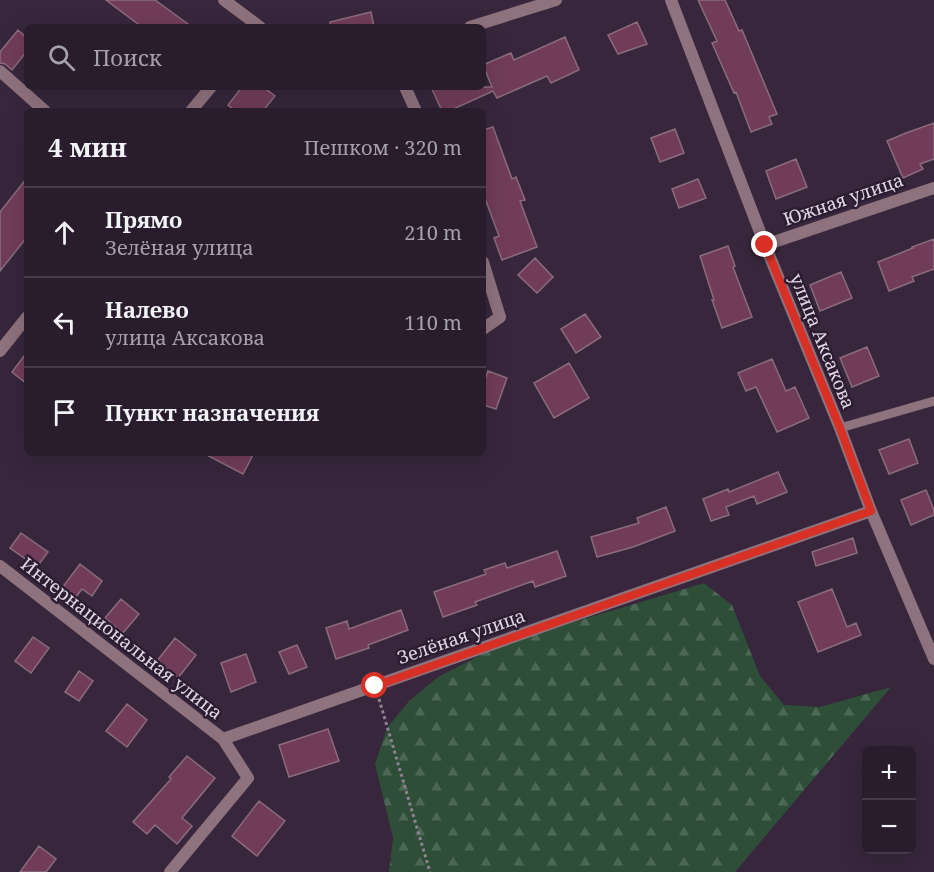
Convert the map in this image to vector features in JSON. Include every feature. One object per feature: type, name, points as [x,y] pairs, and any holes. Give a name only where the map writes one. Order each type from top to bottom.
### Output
[{"type":"street","points":[[224,0],[255,24]]},
{"type":"street","points":[[480,24],[556,0]]},
{"type":"street","name":"улица Аксакова","points":[[671,0],[871,511],[934,659]]},
{"type":"street","points":[[0,71],[42,108]]},
{"type":"street","points":[[194,108],[209,90]]},
{"type":"street","points":[[406,90],[415,108]]},
{"type":"street","name":"Южная улица","points":[[765,245],[934,188]]},
{"type":"street","points":[[486,272],[500,317],[486,327]]},
{"type":"street","points":[[0,351],[24,321]]},
{"type":"street","name":"Зелёная улица","points":[[223,739],[871,511]]},
{"type":"street","name":"Интернациональная улица","points":[[0,566],[223,739]]},
{"type":"street","points":[[170,872],[248,778],[223,739]]},
{"type":"lane","points":[[840,428],[934,401]]},
{"type":"path","points":[[375,686],[430,872]]},
{"type":"green space","points":[[704,583],[732,605],[760,676],[784,705],[820,707],[891,687],[735,872],[389,872],[393,838],[375,764],[387,728],[409,701],[438,677],[504,643]]},
{"type":"building","points":[[106,0],[155,0],[188,24],[138,24]]},
{"type":"building","points":[[698,0],[725,0],[739,31],[742,30],[777,114],[769,117],[772,124],[751,132],[736,92],[734,93],[712,43],[717,41]]},
{"type":"building","points":[[371,12],[373,24],[330,24],[330,22]]},
{"type":"building","points":[[637,22],[647,44],[618,54],[608,35]]},
{"type":"building","points":[[18,30],[24,35],[24,55],[12,70],[0,63],[0,52]]},
{"type":"building","points":[[565,37],[579,70],[551,83],[547,76],[497,98],[493,91],[456,108],[441,108],[432,90],[486,90],[486,87],[492,87],[486,72],[486,64],[511,53],[514,60]]},
{"type":"building","points":[[240,90],[267,90],[275,96],[265,108],[232,108],[228,105]]},
{"type":"building","points":[[934,123],[934,159],[920,164],[923,169],[903,178],[887,141]]},
{"type":"building","points":[[493,127],[512,179],[516,177],[525,200],[520,201],[537,247],[502,260],[494,238],[499,236],[486,201],[486,129]]},
{"type":"building","points":[[675,129],[684,153],[660,162],[651,138]]},
{"type":"building","points":[[796,159],[807,187],[776,199],[766,171]]},
{"type":"building","points":[[698,179],[706,198],[679,208],[672,189]]},
{"type":"building","points":[[24,182],[24,241],[0,271],[0,212]]},
{"type":"building","points":[[934,239],[934,269],[912,277],[914,281],[889,291],[878,262]]},
{"type":"building","points":[[728,246],[735,266],[733,267],[752,317],[722,328],[700,256]]},
{"type":"building","points":[[535,258],[553,277],[537,293],[518,275]]},
{"type":"building","points":[[841,272],[852,298],[820,311],[810,285]]},
{"type":"building","points":[[585,314],[601,337],[576,353],[561,329]]},
{"type":"building","points":[[867,347],[879,376],[852,387],[840,358]]},
{"type":"building","points":[[24,356],[24,382],[12,372]]},
{"type":"building","points":[[772,359],[786,391],[795,387],[809,418],[777,432],[756,387],[746,391],[738,373]]},
{"type":"building","points":[[569,363],[589,398],[554,418],[534,383]]},
{"type":"building","points":[[488,371],[507,378],[496,409],[486,406]]},
{"type":"building","points":[[909,439],[918,463],[889,474],[879,450]]},
{"type":"building","points":[[209,456],[252,456],[243,474]]},
{"type":"building","points":[[778,472],[787,492],[757,504],[754,496],[726,507],[729,515],[711,521],[703,499],[728,489],[729,492]]},
{"type":"building","points":[[926,490],[934,515],[911,525],[901,500]]},
{"type":"building","points":[[666,507],[675,531],[633,547],[597,557],[591,537],[639,523],[637,518]]},
{"type":"building","points":[[21,533],[48,552],[37,567],[10,548]]},
{"type":"building","points":[[853,538],[857,553],[816,566],[812,552]]},
{"type":"building","points":[[557,551],[566,576],[535,587],[533,581],[475,602],[477,605],[443,617],[434,592],[486,574],[484,570],[505,563],[507,568]]},
{"type":"building","points":[[80,564],[102,581],[92,596],[82,589],[75,598],[62,588]]},
{"type":"building","points":[[832,589],[847,627],[856,623],[861,635],[818,652],[798,602]]},
{"type":"building","points":[[121,599],[139,614],[123,633],[105,618]]},
{"type":"building","points":[[401,610],[408,630],[368,645],[369,648],[336,659],[326,628],[347,621],[349,629]]},
{"type":"building","points":[[33,637],[49,648],[31,673],[15,661]]},
{"type":"building","points":[[175,638],[196,655],[178,678],[157,661]]},
{"type":"building","points":[[297,645],[307,667],[289,674],[279,652]]},
{"type":"building","points":[[246,654],[256,682],[231,692],[221,663]]},
{"type":"building","points":[[79,671],[93,681],[79,701],[65,692]]},
{"type":"building","points":[[127,704],[147,720],[127,747],[106,731]]},
{"type":"building","points":[[328,729],[339,761],[289,777],[279,745]]},
{"type":"building","points":[[187,756],[215,778],[182,818],[192,826],[177,844],[155,825],[147,834],[133,822],[171,779],[169,777]]},
{"type":"building","points":[[259,801],[285,821],[257,856],[232,836]]},
{"type":"building","points":[[39,846],[56,859],[46,872],[20,872]]},
{"type":"route","points":[[375,686],[871,511],[840,428],[765,245]]}]
